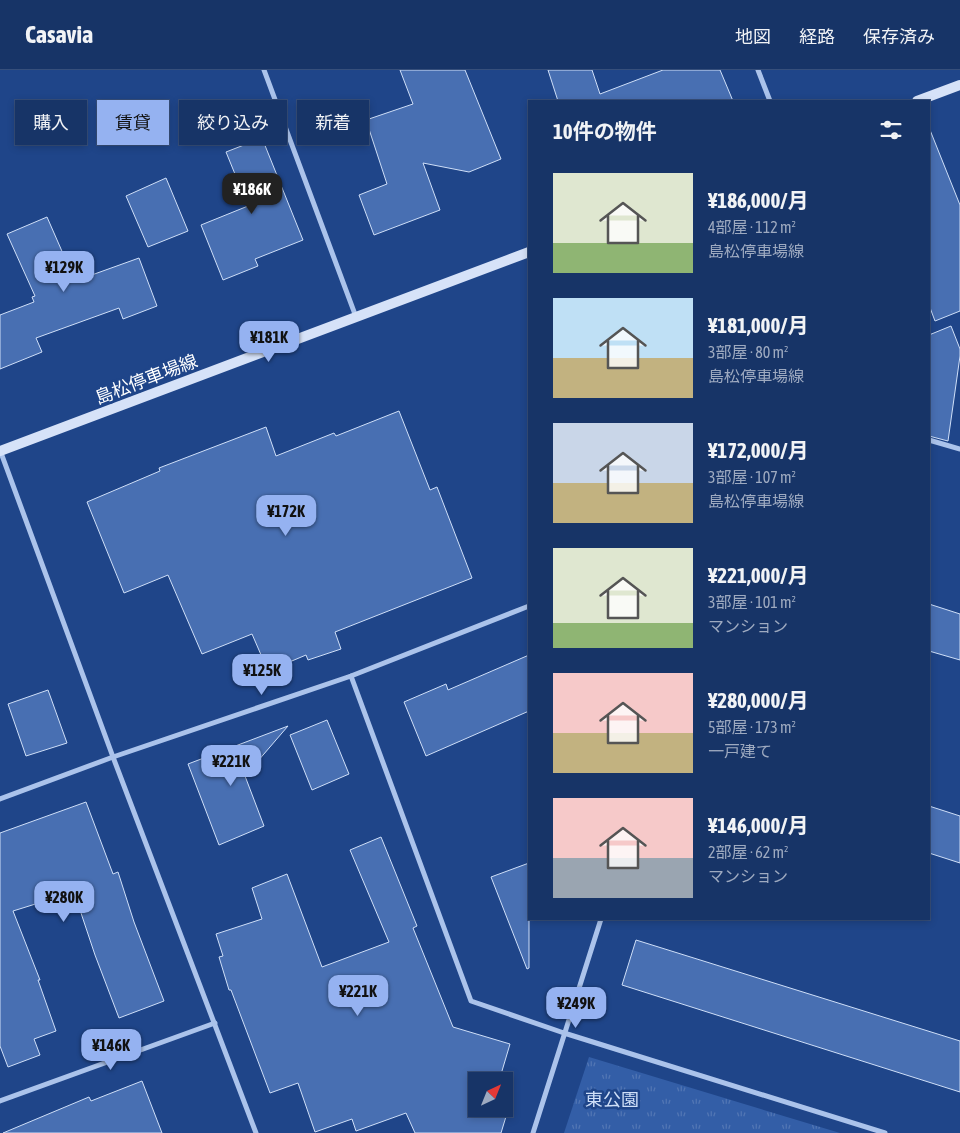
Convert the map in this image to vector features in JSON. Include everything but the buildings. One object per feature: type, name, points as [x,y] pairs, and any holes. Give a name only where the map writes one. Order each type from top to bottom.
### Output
[{"type":"main road","points":[[920,100],[960,85]]},
{"type":"main road","name":"島松停車場線","points":[[0,450],[528,252]]},
{"type":"street","points":[[264,70],[356,318]]},
{"type":"street","points":[[758,70],[770,100]]},
{"type":"street","points":[[930,440],[960,450]]},
{"type":"street","points":[[0,450],[113,757],[256,1133]]},
{"type":"street","points":[[0,799],[113,757],[351,676],[528,606]]},
{"type":"street","points":[[351,676],[471,1001],[564,1033],[885,1133]]},
{"type":"street","points":[[533,1133],[601,920]]},
{"type":"street","points":[[0,1101],[215,1022]]},
{"type":"green space","name":"東公園","points":[[589,1057],[840,1133],[564,1133]]}]
